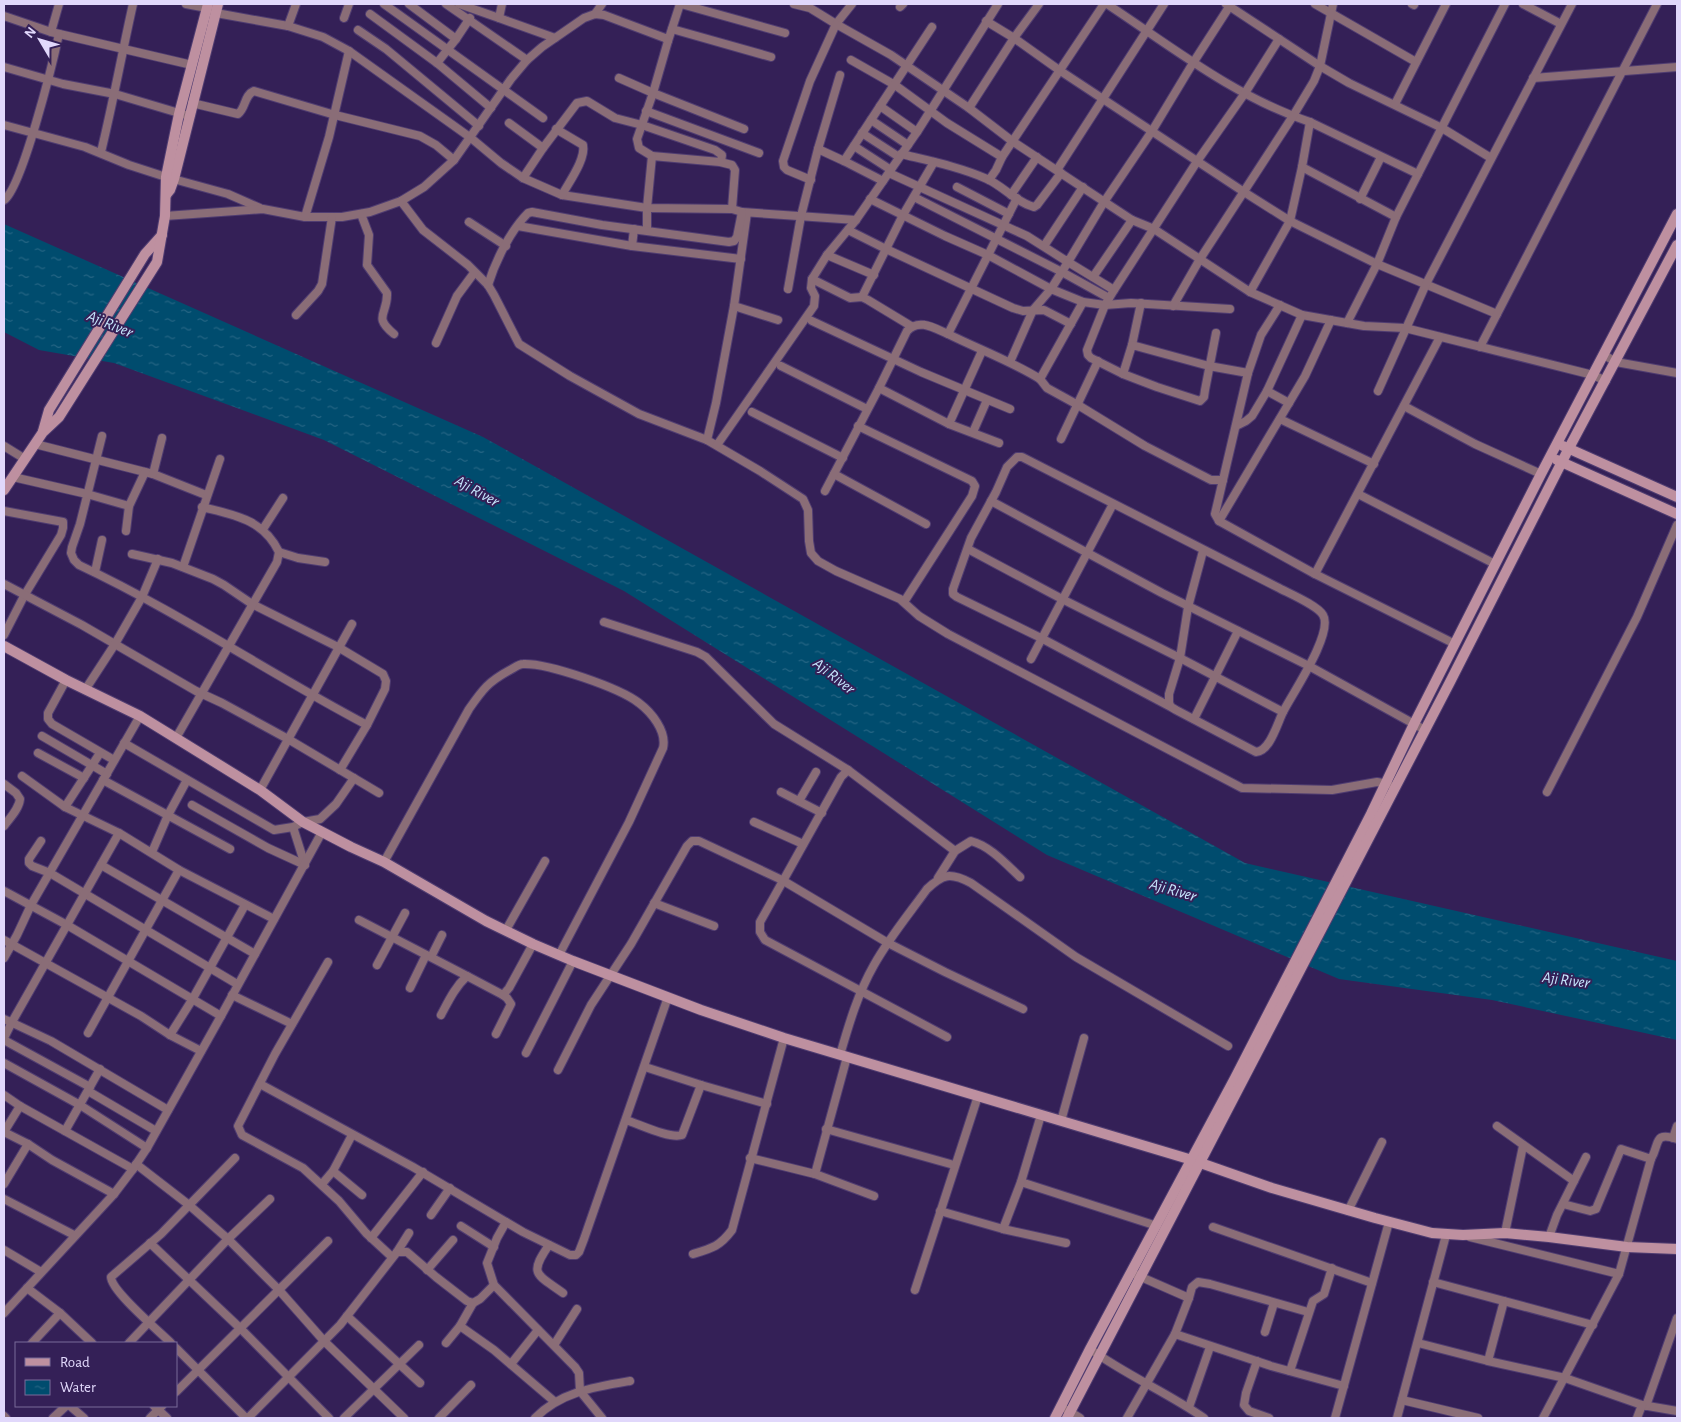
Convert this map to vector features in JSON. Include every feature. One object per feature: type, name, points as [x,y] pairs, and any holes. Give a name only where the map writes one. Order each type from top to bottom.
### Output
[{"type":"main road","points":[[4,490],[43,432],[59,417],[157,262],[165,216],[166,195],[170,190],[170,178],[184,115],[192,65],[212,7]]},
{"type":"main road","points":[[184,115],[192,103],[212,7]]},
{"type":"main road","points":[[1390,785],[1414,724],[1454,644],[1677,214]]},
{"type":"main road","points":[[43,432],[49,410],[145,254],[162,234]]},
{"type":"main road","points":[[1066,1412],[1090,1349],[1137,1275],[1390,785],[1425,730],[1569,448],[1677,245]]},
{"type":"main road","points":[[1558,443],[1677,497]]},
{"type":"main road","points":[[1550,456],[1677,514]]},
{"type":"main road","points":[[1462,630],[1474,636]]},
{"type":"main road","points":[[4,646],[85,690],[140,716],[260,790],[303,822],[351,848],[384,862],[506,930],[573,961],[668,997],[784,1038],[1196,1161],[1272,1188],[1348,1211],[1432,1233],[1446,1235],[1504,1233],[1627,1247],[1677,1248]]},
{"type":"main road","points":[[1055,1418],[1066,1412],[1100,1356],[1157,1226],[1196,1161]]},
{"type":"street","points":[[4,200],[12,190],[49,80],[59,4]]},
{"type":"street","points":[[101,152],[133,4]]},
{"type":"street","points":[[186,4],[212,7],[323,37],[349,51],[471,138],[523,178],[562,195],[647,208],[732,209],[766,214],[856,220]]},
{"type":"street","points":[[288,26],[296,4]]},
{"type":"street","points":[[344,18],[349,4]]},
{"type":"street","points":[[384,4],[543,118]]},
{"type":"street","points":[[409,4],[456,39]]},
{"type":"street","points":[[446,4],[527,60]]},
{"type":"street","points":[[459,4],[555,38]]},
{"type":"street","points":[[500,18],[502,4]]},
{"type":"street","points":[[595,14],[602,4]]},
{"type":"street","points":[[732,209],[735,170],[732,166],[721,162],[652,156],[639,148],[637,139],[680,4],[785,33]]},
{"type":"street","points":[[794,4],[810,6],[836,24],[891,55],[970,108],[1012,141],[1104,202],[1132,220],[1154,229],[1250,292],[1302,315],[1364,326],[1405,328],[1593,375],[1606,381]]},
{"type":"street","points":[[811,180],[787,170],[784,167],[783,161],[810,81],[836,24],[852,4]]},
{"type":"street","points":[[717,446],[814,306],[815,296],[811,288],[812,279],[827,255],[856,220],[917,132],[998,4]]},
{"type":"street","points":[[970,108],[1014,38],[1039,4]]},
{"type":"street","points":[[989,180],[1012,141],[1059,70],[1106,4],[1193,62],[1245,93],[1418,174]]},
{"type":"street","points":[[862,133],[900,156],[964,170],[989,180],[1029,206],[1034,207],[1059,172],[1103,98],[1164,4]]},
{"type":"street","points":[[1315,4],[1416,62]]},
{"type":"street","points":[[1173,306],[1200,259],[1314,81],[1320,66],[1332,4]]},
{"type":"street","points":[[1394,104],[1446,4]]},
{"type":"street","points":[[1347,323],[1377,264],[1396,217],[1505,4]]},
{"type":"street","points":[[1523,4],[1561,24]]},
{"type":"street","points":[[1378,390],[1426,284],[1572,4]]},
{"type":"street","points":[[1480,347],[1657,4]]},
{"type":"street","points":[[1010,362],[1033,310],[1051,289],[1062,272],[1104,202],[1152,131],[1229,5],[1320,66],[1349,83],[1442,128],[1491,158]]},
{"type":"street","points":[[438,63],[476,10]]},
{"type":"street","points":[[370,14],[438,63],[491,108]]},
{"type":"street","points":[[4,125],[101,152],[129,165],[228,194],[263,209],[305,217],[361,214],[401,201],[424,187],[454,160],[527,60],[584,18],[595,14],[604,15],[665,38],[668,41]]},
{"type":"street","points":[[4,16],[55,33],[192,65]]},
{"type":"street","points":[[986,21],[1290,221],[1377,264],[1497,314]]},
{"type":"street","points":[[844,161],[932,27]]},
{"type":"street","points":[[672,29],[771,57]]},
{"type":"street","points":[[358,30],[386,49],[479,126]]},
{"type":"street","points":[[1216,332],[1204,397],[1200,401],[1124,374],[1088,355],[1087,350],[1114,290],[1279,39]]},
{"type":"street","points":[[305,217],[335,115],[349,51]]},
{"type":"street","points":[[851,60],[895,85],[947,123],[1002,157]]},
{"type":"street","points":[[4,67],[49,80],[115,94],[184,115]]},
{"type":"street","points":[[1533,78],[1677,67]]},
{"type":"street","points":[[788,289],[801,216],[840,75]]},
{"type":"street","points":[[619,78],[744,129]]},
{"type":"street","points":[[192,103],[238,114],[242,110],[247,96],[254,91],[335,115],[420,136],[436,145],[454,160]]},
{"type":"street","points":[[523,178],[556,129],[577,103],[582,101],[615,118],[642,125],[715,150],[722,155],[721,162]]},
{"type":"street","points":[[880,106],[917,132]]},
{"type":"street","points":[[646,111],[759,153]]},
{"type":"street","points":[[871,120],[908,145]]},
{"type":"street","points":[[1250,292],[1290,221],[1310,122]]},
{"type":"street","points":[[509,123],[543,148]]},
{"type":"street","points":[[556,129],[578,141],[583,145],[584,150],[575,172],[562,195]]},
{"type":"street","points":[[854,146],[919,188],[1004,225],[1044,246],[1114,290]]},
{"type":"street","points":[[818,149],[883,181]]},
{"type":"street","points":[[647,230],[652,156]]},
{"type":"street","points":[[948,334],[1004,225],[1014,196],[1037,157]]},
{"type":"street","points":[[1360,199],[1381,157]]},
{"type":"street","points":[[862,297],[903,215],[934,162]]},
{"type":"street","points":[[1302,167],[1396,217]]},
{"type":"street","points":[[957,187],[1009,214]]},
{"type":"street","points":[[1044,246],[1082,187]]},
{"type":"street","points":[[914,197],[1062,272],[1107,302]]},
{"type":"street","points":[[870,199],[988,255],[1051,289],[1083,302],[1141,303],[1230,309]]},
{"type":"street","points":[[401,201],[423,230],[468,265],[488,286],[516,340],[524,348],[639,414],[707,440],[803,499],[808,510],[811,553],[818,561],[904,602],[919,616],[948,634],[1242,788],[1332,790],[1377,782],[1390,785]]},
{"type":"street","points":[[165,216],[263,209]]},
{"type":"street","points":[[488,286],[494,264],[525,216],[532,212],[602,225],[729,242],[734,241],[737,237],[744,212]]},
{"type":"street","points":[[707,440],[716,403],[734,306],[741,259],[744,212]]},
{"type":"street","points":[[361,214],[369,235],[367,264],[387,293],[382,320],[384,325],[394,334]]},
{"type":"street","points":[[296,315],[322,284],[332,217]]},
{"type":"street","points":[[1093,277],[1132,220]]},
{"type":"street","points":[[469,222],[506,246]]},
{"type":"street","points":[[518,226],[632,246],[741,259]]},
{"type":"street","points":[[632,246],[634,229]]},
{"type":"street","points":[[848,230],[1013,308],[1023,311],[1044,310],[1071,324]]},
{"type":"street","points":[[827,255],[874,275]]},
{"type":"street","points":[[436,343],[457,296],[474,273]]},
{"type":"street","points":[[812,279],[850,298],[862,297],[911,326]]},
{"type":"street","points":[[1040,379],[1083,302]]},
{"type":"street","points":[[1124,374],[1141,303]]},
{"type":"street","points":[[1280,305],[1261,335],[1248,373],[1215,514],[1219,520],[1315,574],[1454,644]]},
{"type":"street","points":[[734,306],[778,320]]},
{"type":"street","points":[[1236,426],[1252,416],[1267,391],[1302,315]]},
{"type":"street","points":[[1219,520],[1305,376],[1331,320]]},
{"type":"street","points":[[812,321],[1010,409]]},
{"type":"street","points":[[825,491],[894,359],[906,331],[911,326],[919,324],[948,334],[1010,362],[1040,379],[1047,388],[1145,446],[1211,480],[1223,480]]},
{"type":"street","points":[[1315,574],[1440,337]]},
{"type":"street","points":[[1132,345],[1209,366],[1248,373]]},
{"type":"street","points":[[949,424],[982,351]]},
{"type":"street","points":[[1604,355],[1616,362],[1677,373]]},
{"type":"street","points":[[1062,439],[1098,361]]},
{"type":"street","points":[[781,366],[867,409]]},
{"type":"street","points":[[878,388],[949,424],[999,443]]},
{"type":"street","points":[[1267,391],[1288,403]]},
{"type":"street","points":[[973,432],[987,400]]},
{"type":"street","points":[[1404,406],[1475,444],[1541,474]]},
{"type":"street","points":[[752,412],[843,458]]},
{"type":"street","points":[[1280,419],[1374,464]]},
{"type":"street","points":[[858,426],[972,481],[975,486],[972,496],[904,602]]},
{"type":"street","points":[[102,436],[71,553],[74,560],[79,565],[229,645],[312,696],[367,725]]},
{"type":"street","points":[[126,531],[129,506],[149,473],[162,438]]},
{"type":"street","points":[[35,444],[97,458],[149,473],[206,495]]},
{"type":"street","points":[[4,446],[25,459]]},
{"type":"street","points":[[1017,457],[1022,457],[1316,608],[1322,614],[1325,621],[1318,650],[1264,749],[1256,752],[1041,638],[953,594],[954,583],[971,538],[991,500],[1008,467],[1017,457]]},
{"type":"street","points":[[183,567],[206,495],[220,459]]},
{"type":"street","points":[[834,474],[926,524]]},
{"type":"street","points":[[13,477],[129,506]]},
{"type":"street","points":[[1358,494],[1496,564]]},
{"type":"street","points":[[263,529],[283,498]]},
{"type":"street","points":[[991,500],[1188,606],[1309,666],[1425,730]]},
{"type":"street","points":[[1031,659],[1113,504]]},
{"type":"street","points":[[202,507],[240,517],[263,529],[279,552],[298,558],[325,562]]},
{"type":"street","points":[[4,511],[80,524]]},
{"type":"street","points":[[4,635],[24,596],[61,535],[63,522]]},
{"type":"street","points":[[1547,792],[1637,617],[1677,525]]},
{"type":"street","points":[[95,572],[102,540]]},
{"type":"street","points":[[968,549],[1062,600],[1180,658],[1283,712]]},
{"type":"street","points":[[1171,707],[1169,694],[1180,658],[1188,606],[1203,551]]},
{"type":"street","points":[[176,738],[200,693],[277,562],[279,552]]},
{"type":"street","points":[[132,554],[158,559],[183,567],[224,584],[252,604],[338,646],[383,674],[386,681],[386,689],[340,770]]},
{"type":"street","points":[[85,690],[142,597],[158,559]]},
{"type":"street","points":[[4,584],[82,625],[200,693],[288,739],[378,793]]},
{"type":"street","points":[[604,622],[697,652],[706,657],[774,724],[848,770],[955,851]]},
{"type":"street","points":[[260,790],[338,646],[352,624]]},
{"type":"street","points":[[1194,719],[1238,631]]},
{"type":"street","points":[[384,862],[469,709],[482,691],[495,678],[522,663],[562,670],[629,696],[654,717],[664,739],[662,748],[628,822],[559,955]]},
{"type":"street","points":[[66,680],[48,713],[48,719],[52,724],[114,760]]},
{"type":"street","points":[[4,958],[31,905],[140,716]]},
{"type":"street","points":[[42,736],[93,765],[105,777],[148,806],[230,849]]},
{"type":"street","points":[[124,743],[274,830],[293,827],[303,822],[320,819],[328,813],[354,778]]},
{"type":"street","points":[[38,753],[84,778]]},
{"type":"street","points":[[65,807],[100,753]]},
{"type":"street","points":[[848,770],[841,777],[782,880],[760,922],[760,932],[765,940],[947,1036]]},
{"type":"street","points":[[798,801],[816,772]]},
{"type":"street","points":[[22,776],[65,807],[119,833],[179,870],[274,919]]},
{"type":"street","points":[[152,852],[168,815],[187,780]]},
{"type":"street","points":[[4,784],[16,793],[20,799],[19,804],[4,826]]},
{"type":"street","points":[[780,792],[822,813]]},
{"type":"street","points":[[192,805],[268,848],[305,865]]},
{"type":"street","points":[[754,822],[804,844]]},
{"type":"street","points":[[293,827],[305,865]]},
{"type":"street","points":[[6,1307],[114,1194],[135,1167],[322,832]]},
{"type":"street","points":[[119,833],[45,963],[8,1020],[4,1039],[156,1131]]},
{"type":"street","points":[[41,841],[29,859],[29,863],[32,866],[50,873],[237,984]]},
{"type":"street","points":[[558,1070],[591,1005],[631,944],[687,846],[692,841],[699,841],[782,880],[888,943],[1023,1009]]},
{"type":"street","points":[[937,880],[955,851],[972,841],[979,843],[1020,877]]},
{"type":"street","points":[[506,930],[545,861]]},
{"type":"street","points":[[101,865],[255,954]]},
{"type":"street","points":[[88,1033],[179,870]]},
{"type":"street","points":[[815,1174],[844,1056],[850,1021],[861,992],[874,964],[888,943],[927,889],[945,875],[962,878],[1076,957],[1228,1046]]},
{"type":"street","points":[[4,891],[221,1016]]},
{"type":"street","points":[[654,903],[714,926]]},
{"type":"street","points":[[170,1035],[192,1000],[245,905]]},
{"type":"street","points":[[377,965],[405,913]]},
{"type":"street","points":[[359,920],[503,995],[509,1000],[510,1004],[496,1034]]},
{"type":"street","points":[[410,988],[442,935]]},
{"type":"street","points":[[4,940],[201,1051]]},
{"type":"street","points":[[503,995],[509,988],[533,944]]},
{"type":"street","points":[[526,1053],[573,961]]},
{"type":"street","points":[[328,962],[292,1024],[240,1122],[238,1126],[240,1131],[242,1135],[303,1168],[322,1184],[371,1238],[394,1254],[407,1252],[467,1301],[473,1303]]},
{"type":"street","points":[[441,1015],[456,987],[467,976]]},
{"type":"street","points":[[232,995],[292,1024]]},
{"type":"street","points":[[260,1084],[423,1172],[506,1222],[570,1255],[576,1255],[580,1252],[668,997]]},
{"type":"street","points":[[8,1020],[51,1041],[168,1110]]},
{"type":"street","points":[[693,1254],[720,1244],[732,1230],[784,1038]]},
{"type":"street","points":[[1061,1121],[1084,1038]]},
{"type":"street","points":[[4,1063],[80,1106],[147,1148]]},
{"type":"street","points":[[645,1066],[700,1085],[767,1104]]},
{"type":"street","points":[[65,1131],[100,1069]]},
{"type":"street","points":[[626,1120],[667,1134],[682,1135],[700,1085]]},
{"type":"street","points":[[4,1095],[65,1131],[135,1167],[189,1205],[228,1239],[279,1290],[324,1341],[404,1418]]},
{"type":"street","points":[[914,1290],[978,1096]]},
{"type":"street","points":[[20,1106],[4,1132],[114,1194]]},
{"type":"street","points":[[1003,1229],[1021,1182],[1041,1115]]},
{"type":"street","points":[[1496,1126],[1574,1181]]},
{"type":"street","points":[[1543,1418],[1619,1274],[1658,1140],[1666,1136],[1675,1138],[1677,1126]]},
{"type":"street","points":[[826,1129],[954,1165]]},
{"type":"street","points":[[322,1184],[334,1171],[352,1135]]},
{"type":"street","points":[[1348,1211],[1382,1142]]},
{"type":"street","points":[[4,1184],[28,1144]]},
{"type":"street","points":[[1504,1233],[1523,1146]]},
{"type":"street","points":[[1563,1204],[1590,1211],[1596,1209],[1621,1149],[1651,1159]]},
{"type":"street","points":[[1549,1237],[1557,1215],[1586,1156]]},
{"type":"street","points":[[171,1342],[133,1307],[111,1282],[111,1277],[150,1243],[235,1158]]},
{"type":"street","points":[[750,1158],[815,1174],[874,1196]]},
{"type":"street","points":[[334,1171],[362,1194]]},
{"type":"street","points":[[371,1238],[423,1172]]},
{"type":"street","points":[[1021,1182],[1157,1226]]},
{"type":"street","points":[[431,1215],[450,1188]]},
{"type":"street","points":[[4,1199],[74,1235]]},
{"type":"street","points":[[130,1342],[228,1239],[270,1199]]},
{"type":"street","points":[[940,1211],[1003,1229],[1066,1243]]},
{"type":"street","points":[[506,1222],[487,1263],[494,1285],[579,1373],[580,1391],[602,1418]]},
{"type":"street","points":[[1335,1418],[1389,1222]]},
{"type":"street","points":[[461,1226],[494,1247]]},
{"type":"street","points":[[1213,1227],[1372,1283]]},
{"type":"street","points":[[178,1350],[247,1418],[347,1316],[409,1233]]},
{"type":"street","points":[[1397,1418],[1446,1235]]},
{"type":"street","points":[[1463,1235],[1619,1274]]},
{"type":"street","points":[[427,1270],[452,1240]]},
{"type":"street","points":[[178,1390],[328,1241]]},
{"type":"street","points":[[150,1243],[241,1329],[329,1418]]},
{"type":"street","points":[[550,1245],[536,1266],[537,1272],[540,1277],[563,1293]]},
{"type":"street","points":[[4,1250],[41,1272]]},
{"type":"street","points":[[1290,1371],[1308,1312],[1314,1299],[1324,1294],[1332,1268]]},
{"type":"street","points":[[1137,1275],[1188,1298]]},
{"type":"street","points":[[1127,1418],[1175,1334],[1192,1287],[1198,1282],[1308,1312]]},
{"type":"street","points":[[1434,1282],[1593,1326]]},
{"type":"street","points":[[446,1343],[460,1326],[473,1303],[480,1300],[494,1285]]},
{"type":"street","points":[[26,1288],[60,1314],[91,1342]]},
{"type":"street","points":[[1488,1361],[1504,1301]]},
{"type":"street","points":[[1265,1332],[1274,1303]]},
{"type":"street","points":[[554,1345],[577,1309]]},
{"type":"street","points":[[33,1342],[60,1314]]},
{"type":"street","points":[[347,1316],[420,1383]]},
{"type":"street","points":[[1637,1418],[1644,1405],[1677,1318]]},
{"type":"street","points":[[460,1326],[494,1350],[555,1402]]},
{"type":"street","points":[[511,1364],[538,1330]]},
{"type":"street","points":[[1175,1334],[1210,1347],[1344,1386]]},
{"type":"street","points":[[1418,1342],[1488,1361],[1565,1378],[1644,1405],[1677,1411]]},
{"type":"street","points":[[344,1418],[419,1345]]},
{"type":"street","points":[[1189,1407],[1210,1347]]},
{"type":"street","points":[[1090,1349],[1147,1385],[1189,1407],[1204,1418]]},
{"type":"street","points":[[1257,1361],[1244,1405],[1249,1411],[1270,1418]]},
{"type":"street","points":[[535,1418],[555,1402],[574,1392],[630,1381]]},
{"type":"street","points":[[439,1418],[471,1385]]},
{"type":"street","points":[[1402,1400],[1478,1418]]},
{"type":"street","points":[[52,1418],[65,1407]]},
{"type":"street","points":[[71,1407],[84,1418]]},
{"type":"street","points":[[150,1418],[158,1407],[167,1418]]},
{"type":"street","points":[[1066,1412],[1080,1418]]},
{"type":"water","name":"Aji River","points":[[4,224],[483,437],[1245,863],[1677,961],[1677,1040],[1492,1000],[1339,979],[1047,855],[624,591],[324,440],[114,363],[39,350],[4,332]]}]
